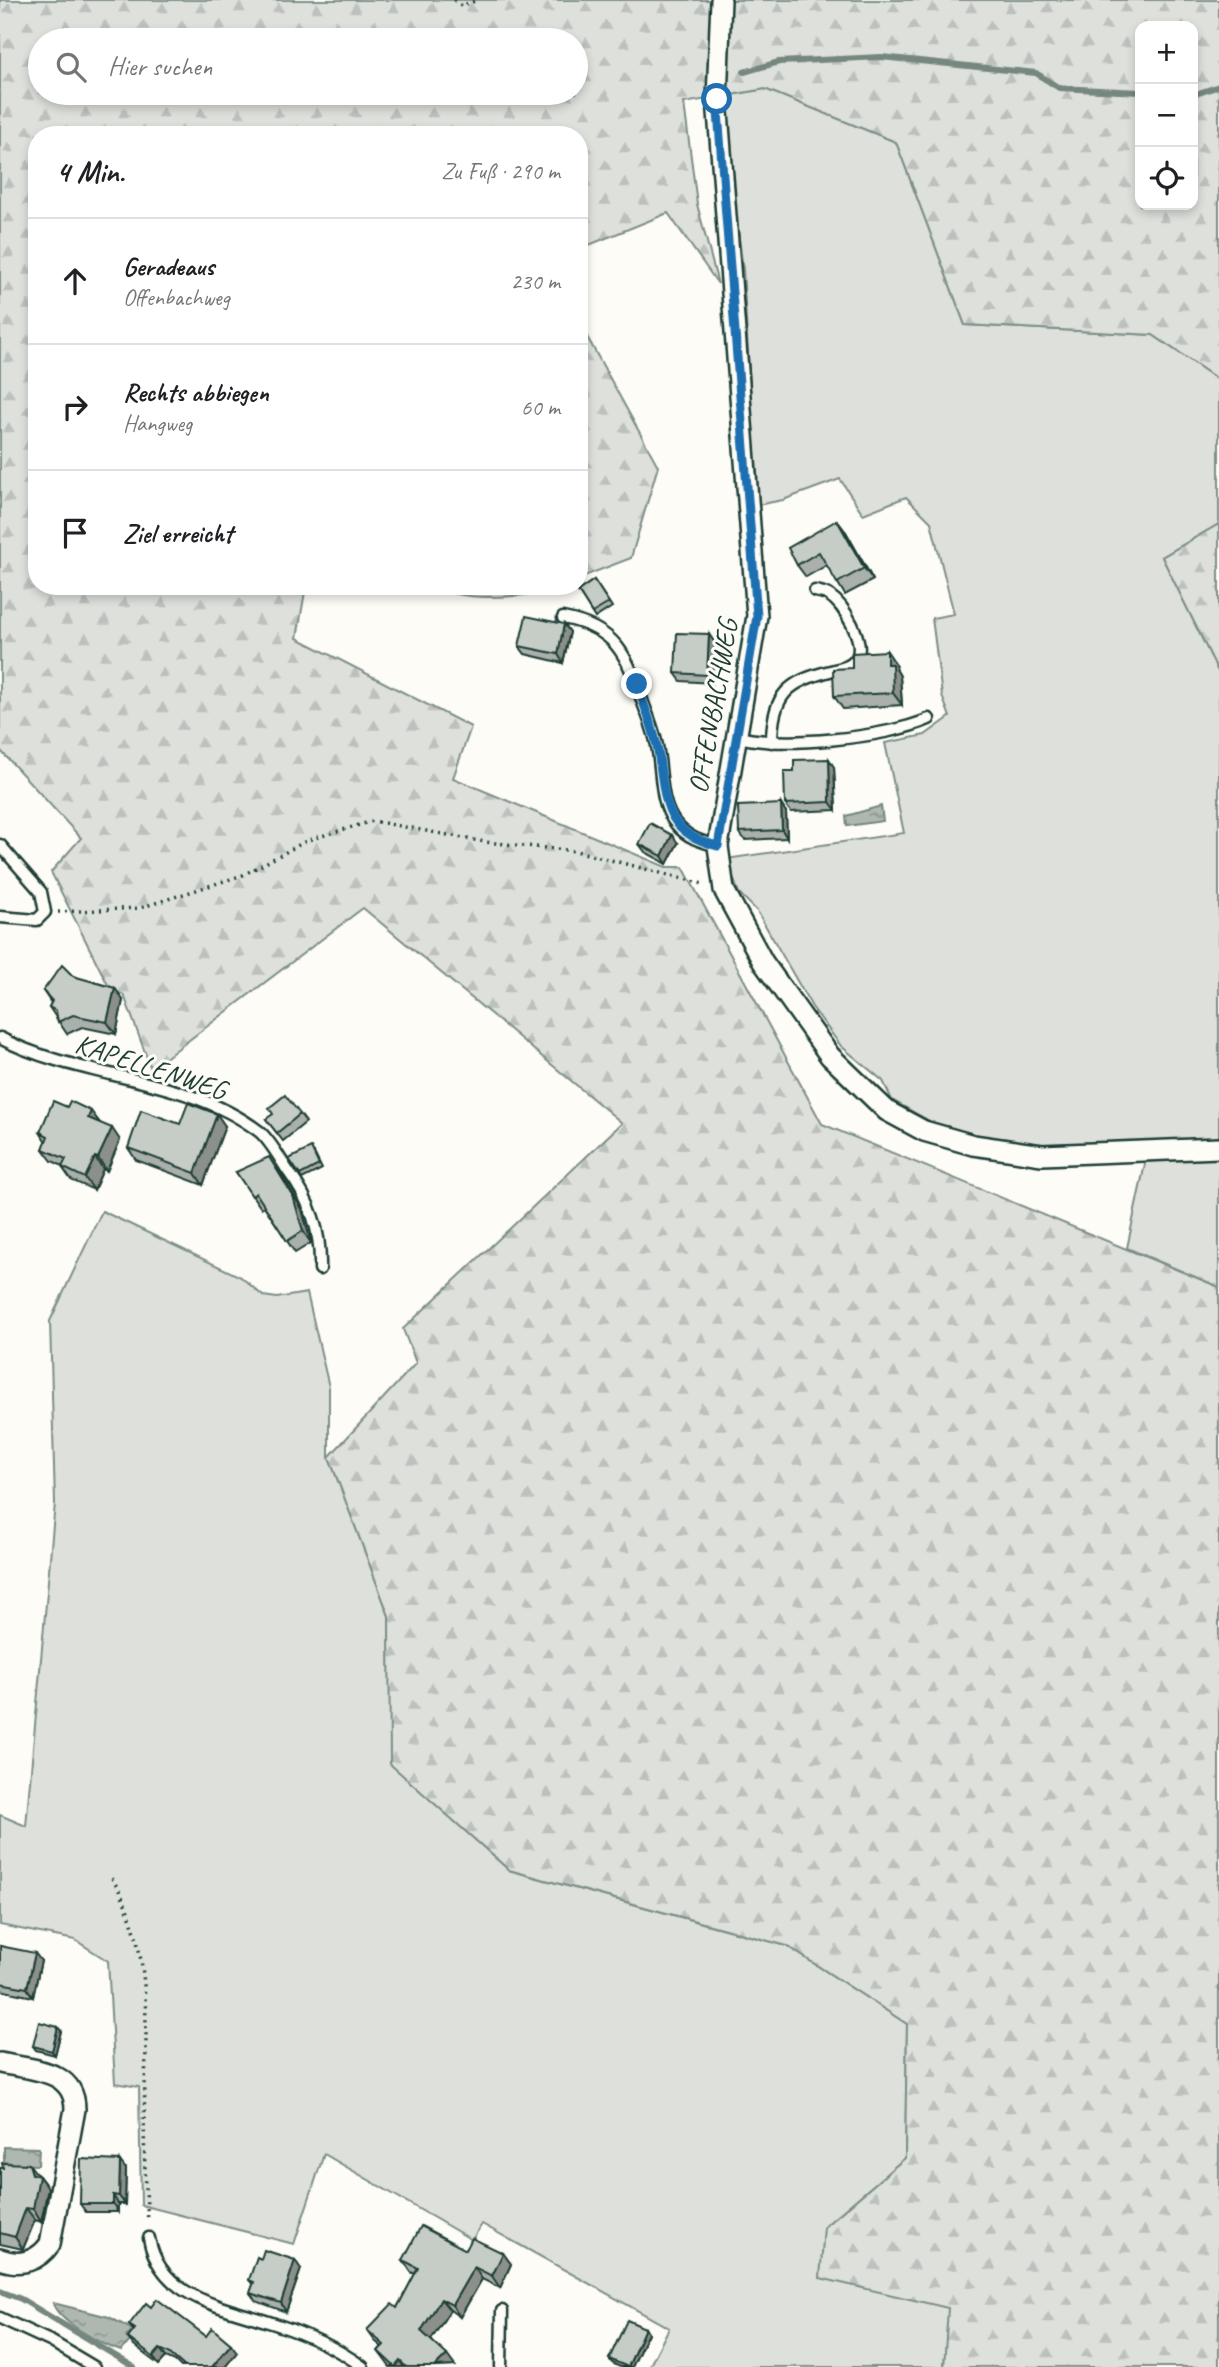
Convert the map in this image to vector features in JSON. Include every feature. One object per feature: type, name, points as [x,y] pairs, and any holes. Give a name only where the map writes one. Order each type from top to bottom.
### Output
[{"type":"street","name":"OFFENBACHWEG","points":[[721,0],[717,99],[757,616],[718,846],[724,890],[763,962],[830,1056],[887,1111],[924,1131],[973,1145],[1042,1156],[1219,1148]]},
{"type":"street","points":[[0,2063],[49,2074],[67,2082],[75,2094],[75,2109],[50,2244],[41,2257],[27,2262],[0,2259]]},
{"type":"lane","points":[[772,742],[775,705],[784,691],[808,679],[848,667],[857,658],[859,645],[842,609],[833,598],[815,591]]},
{"type":"lane","points":[[563,618],[593,626],[622,649],[654,733],[668,810],[675,824],[686,834],[718,846]]},
{"type":"lane","points":[[735,736],[755,742],[772,742],[871,734],[913,726],[929,719]]},
{"type":"lane","points":[[0,845],[41,892],[46,912],[37,920],[0,916]]},
{"type":"lane","name":"KAPELLENWEG","points":[[0,1038],[36,1053],[188,1096],[243,1121],[262,1134],[305,1195],[321,1241],[320,1269]]},
{"type":"lane","points":[[149,2238],[158,2267],[184,2292],[220,2309],[278,2325],[318,2341],[363,2367]]},
{"type":"lane","points":[[501,2367],[502,2311]]},
{"type":"lane","points":[[0,2318],[52,2342],[94,2367]]},
{"type":"path","points":[[454,0],[461,6],[478,0]]},
{"type":"path","points":[[46,912],[140,908],[243,875],[308,840],[373,821],[485,842],[576,851],[724,890]]},
{"type":"path","points":[[112,1878],[122,1895],[134,1928],[146,1992],[148,2029],[144,2165],[149,2238]]},
{"type":"green space","points":[[0,0],[1219,0],[1219,380],[1153,335],[965,325],[896,142],[765,89],[684,103],[697,204],[718,284],[668,213],[588,245],[588,126],[28,126],[28,595],[304,595],[297,638],[471,727],[453,778],[666,867],[683,867],[822,1124],[1219,1287],[1219,2367],[944,2367],[948,2308],[820,2278],[824,2227],[905,2158],[907,2024],[787,1946],[509,1870],[390,1764],[389,1616],[329,1457],[416,1363],[403,1329],[622,1123],[363,908],[151,1069],[124,995],[110,989],[51,872],[81,838],[0,750]]},
{"type":"green space","points":[[765,89],[896,142],[965,325],[1153,335],[1219,380],[1219,524],[1162,557],[1219,673],[1219,1143],[1051,1146],[981,1141],[944,1129],[892,1100],[883,1081],[841,1046],[812,1007],[757,911],[739,893],[726,859],[904,833],[885,743],[925,735],[950,717],[942,696],[932,618],[954,614],[931,522],[906,497],[863,514],[840,479],[783,500],[757,505],[743,269],[721,97]]},
{"type":"green space","points":[[588,338],[658,466],[631,558],[588,575]]},
{"type":"green space","points":[[1219,524],[1219,673],[1162,557]]},
{"type":"green space","points":[[462,595],[520,595],[496,597]]},
{"type":"green space","points":[[1219,1158],[1219,1287],[1127,1248],[1146,1159]]},
{"type":"green space","points":[[102,1211],[241,1277],[263,1296],[277,1298],[307,1293],[329,1387],[329,1457],[389,1616],[391,1764],[509,1870],[787,1946],[907,2024],[905,2158],[824,2227],[949,2308],[944,2367],[649,2367],[669,2328],[482,2224],[472,2240],[324,2154],[294,2244],[141,2205],[139,2087],[115,2083],[108,1961],[75,1940],[0,1925],[0,1815],[26,1826],[55,1503],[50,1321]]},
{"type":"water","points":[[881,806],[883,821],[847,826],[846,816]]},
{"type":"water","points":[[4,2147],[39,2148],[38,2165],[4,2164]]},
{"type":"water","points":[[53,2303],[109,2317],[133,2330],[126,2337],[130,2341],[121,2351],[103,2344],[63,2318]]},
{"type":"building","points":[[837,520],[864,568],[837,583],[819,552],[797,565],[788,548]]},
{"type":"building","points":[[594,580],[609,603],[592,613],[581,595],[588,595],[588,584]]},
{"type":"building","points":[[526,616],[564,624],[558,654],[519,646]]},
{"type":"building","points":[[677,633],[709,634],[707,675],[675,673]]},
{"type":"building","points":[[887,651],[887,664],[892,664],[893,693],[834,696],[833,669],[852,668],[852,653]]},
{"type":"building","points":[[829,759],[830,802],[785,804],[784,771],[794,771],[794,760]]},
{"type":"building","points":[[781,804],[782,830],[739,832],[738,806]]},
{"type":"building","points":[[650,823],[672,835],[662,856],[639,844]]},
{"type":"building","points":[[62,965],[73,976],[115,988],[107,1022],[73,1015],[58,1022],[56,1011],[49,1007],[52,1001],[43,991]]},
{"type":"building","points":[[285,1095],[300,1114],[277,1133],[266,1119],[273,1114],[269,1108]]},
{"type":"building","points":[[53,1101],[67,1107],[70,1101],[91,1111],[88,1118],[112,1128],[85,1178],[62,1167],[66,1159],[43,1149],[48,1136],[40,1132]]},
{"type":"building","points":[[188,1103],[217,1114],[195,1173],[128,1148],[141,1110],[180,1124]]},
{"type":"building","points":[[311,1148],[319,1165],[300,1175],[289,1159]]},
{"type":"building","points":[[269,1157],[293,1196],[303,1231],[287,1241],[256,1193],[252,1196],[236,1172]]},
{"type":"building","points":[[0,1946],[35,1953],[27,1988],[0,1983]]},
{"type":"building","points":[[39,2022],[58,2027],[52,2051],[33,2046]]},
{"type":"building","points":[[81,2159],[120,2161],[119,2196],[113,2195],[113,2204],[80,2204]]},
{"type":"building","points":[[2,2163],[29,2164],[32,2174],[39,2176],[33,2209],[26,2208],[15,2237],[0,2233]]},
{"type":"building","points":[[421,2226],[466,2250],[472,2238],[503,2253],[492,2276],[474,2267],[452,2305],[441,2299],[421,2331],[447,2355],[435,2367],[406,2367],[400,2361],[395,2367],[378,2351],[384,2345],[367,2330],[392,2304],[397,2308],[418,2268],[403,2260]]},
{"type":"building","points":[[264,2250],[295,2260],[281,2303],[250,2293],[254,2282],[249,2280],[257,2257],[261,2259]]},
{"type":"building","points":[[157,2299],[206,2336],[212,2328],[231,2344],[212,2367],[185,2367],[160,2349],[153,2357],[128,2338],[135,2329],[129,2325],[146,2303],[151,2307]]},
{"type":"building","points":[[627,2320],[645,2328],[628,2367],[609,2359]]},
{"type":"waterway","points":[[744,72],[779,62],[881,57],[1036,73],[1059,88],[1135,92]]},
{"type":"waterway","points":[[1198,93],[1219,86]]},
{"type":"waterway","points":[[0,2291],[21,2299],[134,2367]]},
{"type":"route","points":[[637,684],[654,733],[668,810],[675,824],[698,841],[718,846],[757,616],[717,99]]}]
